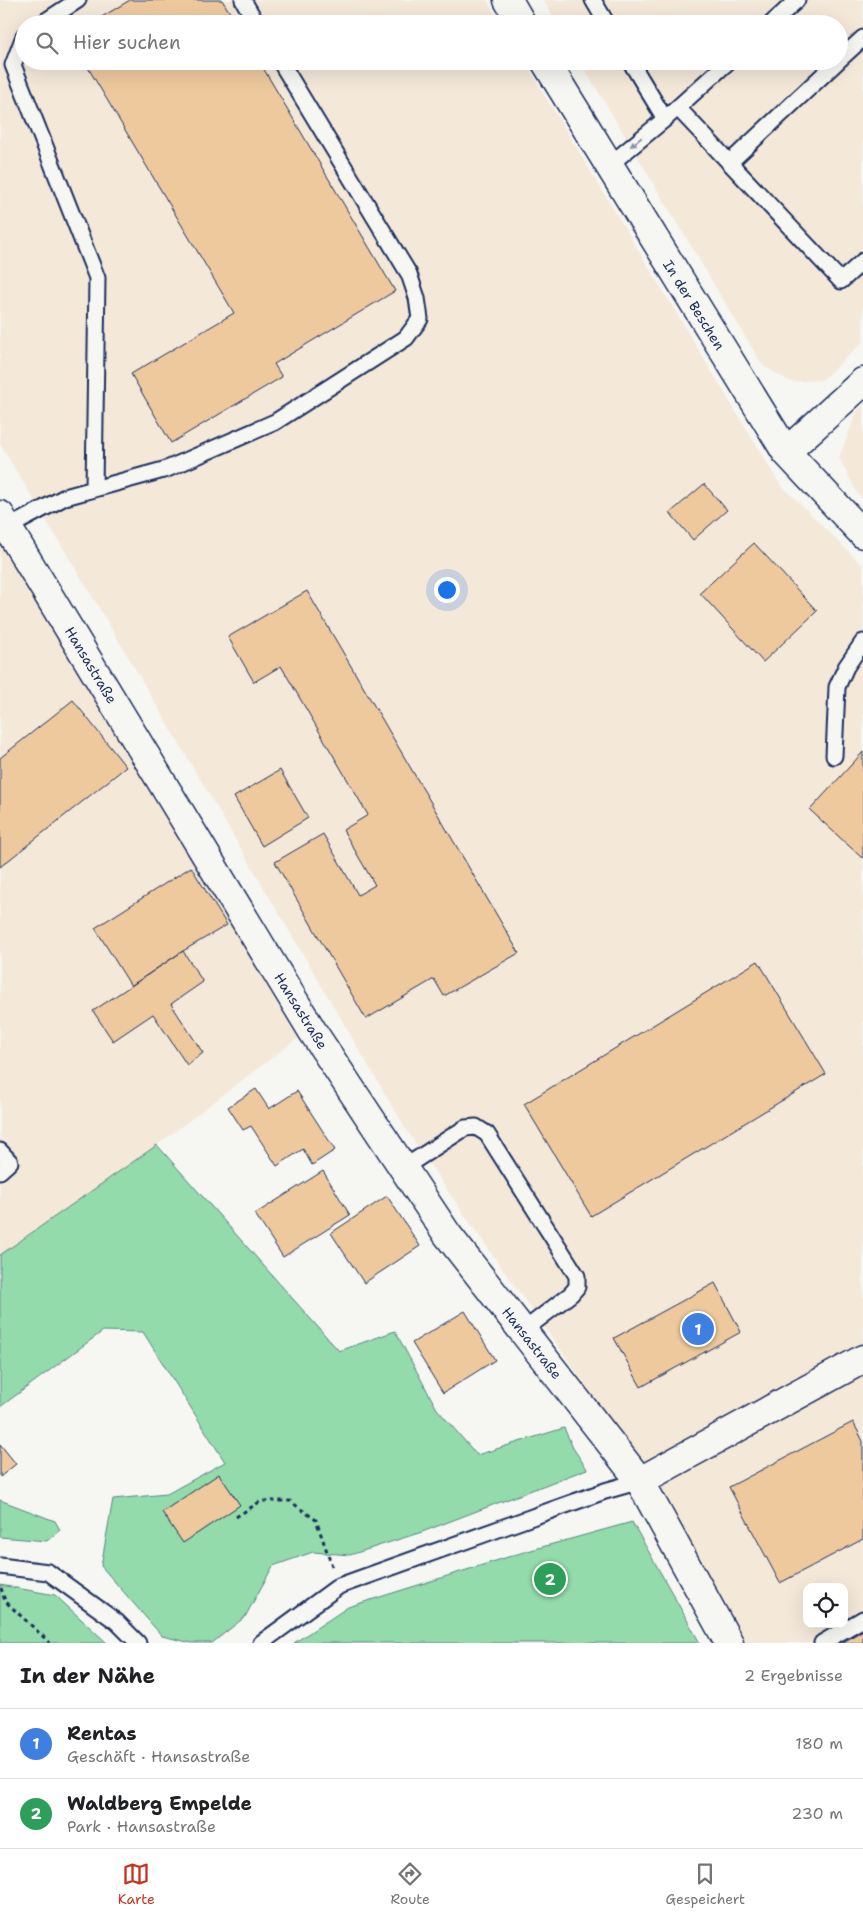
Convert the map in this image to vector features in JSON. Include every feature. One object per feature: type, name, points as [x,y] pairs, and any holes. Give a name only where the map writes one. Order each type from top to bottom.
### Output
[{"type":"street","points":[[508,0],[517,15]]},
{"type":"street","name":"In der Beschen","points":[[550,70],[786,452],[863,534]]},
{"type":"street","points":[[786,452],[863,382]]},
{"type":"street","name":"Hansastraße","points":[[4,522],[313,1032],[446,1234],[640,1481],[729,1643]]},
{"type":"street","points":[[640,1481],[863,1359]]},
{"type":"lane","points":[[56,15],[78,0]]},
{"type":"lane","points":[[243,0],[252,15]]},
{"type":"lane","points":[[593,0],[602,15]]},
{"type":"lane","points":[[781,15],[797,0]]},
{"type":"lane","points":[[848,52],[863,38]]},
{"type":"lane","points":[[15,60],[13,65],[97,278],[94,489]]},
{"type":"lane","points":[[4,522],[65,497],[167,469],[275,422],[406,338],[420,319],[417,298],[409,274],[285,70]]},
{"type":"lane","points":[[635,70],[665,119]]},
{"type":"lane","points":[[608,166],[678,108],[719,70]]},
{"type":"lane","points":[[729,163],[829,70]]},
{"type":"lane","points":[[678,108],[841,281],[863,261]]},
{"type":"lane","points":[[834,756],[837,686],[849,662],[863,642]]},
{"type":"lane","points":[[403,1168],[465,1128],[476,1127],[487,1134],[577,1276],[577,1287],[571,1294],[523,1331]]},
{"type":"lane","points":[[0,1151],[10,1162],[0,1171]]},
{"type":"lane","points":[[261,1643],[338,1586],[605,1491],[640,1481]]},
{"type":"lane","points":[[0,1566],[48,1572],[117,1622],[138,1643]]},
{"type":"lane","points":[[822,1643],[863,1619]]},
{"type":"path","points":[[236,1517],[261,1500],[290,1501],[316,1520],[338,1586]]},
{"type":"path","points":[[0,1582],[5,1601],[50,1643]]},
{"type":"shaded area","points":[[0,0],[487,0],[496,15],[15,15],[15,70],[529,70],[779,483],[863,566],[863,1643],[735,1643],[618,1430],[465,1216],[407,1131],[100,609],[0,444]]},
{"type":"shaded area","points":[[543,0],[863,0],[863,342],[822,380],[791,382],[763,366],[585,70],[848,70],[848,15],[552,15]]},
{"type":"shaded area","points":[[863,406],[863,499],[858,494],[839,458],[857,411]]},
{"type":"shaded area","points":[[0,540],[298,1038],[157,1145],[0,1255]]},
{"type":"green space","points":[[157,1145],[339,1351],[395,1331],[437,1409],[477,1455],[564,1428],[573,1448],[587,1469],[422,1532],[350,1555],[313,1552],[273,1566],[245,1617],[212,1643],[192,1643],[162,1636],[101,1566],[113,1499],[167,1494],[225,1462],[143,1332],[103,1331],[0,1407],[0,1255]]},
{"type":"green space","points":[[0,1500],[55,1521],[60,1530],[47,1541],[0,1537]]},
{"type":"green space","points":[[632,1522],[700,1643],[294,1643],[348,1607],[524,1552]]},
{"type":"green space","points":[[0,1585],[55,1595],[107,1643],[0,1643]]},
{"type":"building","points":[[130,0],[222,0],[231,15],[105,15]]},
{"type":"building","points":[[89,70],[264,70],[395,291],[274,364],[282,377],[171,443],[131,374],[234,313]]},
{"type":"building","points":[[704,484],[727,510],[693,540],[670,513]]},
{"type":"building","points":[[754,543],[817,611],[763,662],[700,593]]},
{"type":"building","points":[[307,591],[519,953],[444,996],[434,979],[366,1019],[275,862],[323,834],[358,895],[375,885],[343,830],[368,815],[281,666],[254,682],[228,637]]},
{"type":"building","points":[[73,700],[126,767],[0,867],[0,758]]},
{"type":"building","points":[[863,752],[863,856],[862,858],[810,810]]},
{"type":"building","points":[[280,770],[308,818],[262,846],[234,797]]},
{"type":"building","points":[[191,867],[227,925],[183,951],[131,986],[95,928]]},
{"type":"building","points":[[183,951],[203,982],[171,1004],[203,1053],[187,1065],[153,1014],[113,1041],[93,1011]]},
{"type":"building","points":[[758,961],[826,1074],[591,1216],[524,1104]]},
{"type":"building","points":[[256,1089],[269,1109],[297,1091],[335,1150],[312,1165],[303,1149],[277,1166],[251,1126],[243,1130],[228,1107]]},
{"type":"building","points":[[323,1171],[350,1215],[283,1257],[255,1214]]},
{"type":"building","points":[[387,1196],[420,1246],[364,1283],[331,1233]]},
{"type":"building","points":[[715,1283],[741,1332],[641,1387],[614,1338]]},
{"type":"building","points":[[465,1311],[495,1360],[443,1393],[412,1343]]},
{"type":"building","points":[[853,1422],[863,1441],[863,1539],[780,1583],[729,1487]]},
{"type":"building","points":[[0,1444],[16,1464],[0,1477]]},
{"type":"building","points":[[219,1474],[240,1505],[183,1543],[162,1512]]},
{"type":"building","points":[[863,1630],[863,1643],[842,1643]]},
{"type":"place","name":"Rentas","points":[[698,1329]]},
{"type":"place","name":"Waldberg Empelde","points":[[550,1579]]}]
